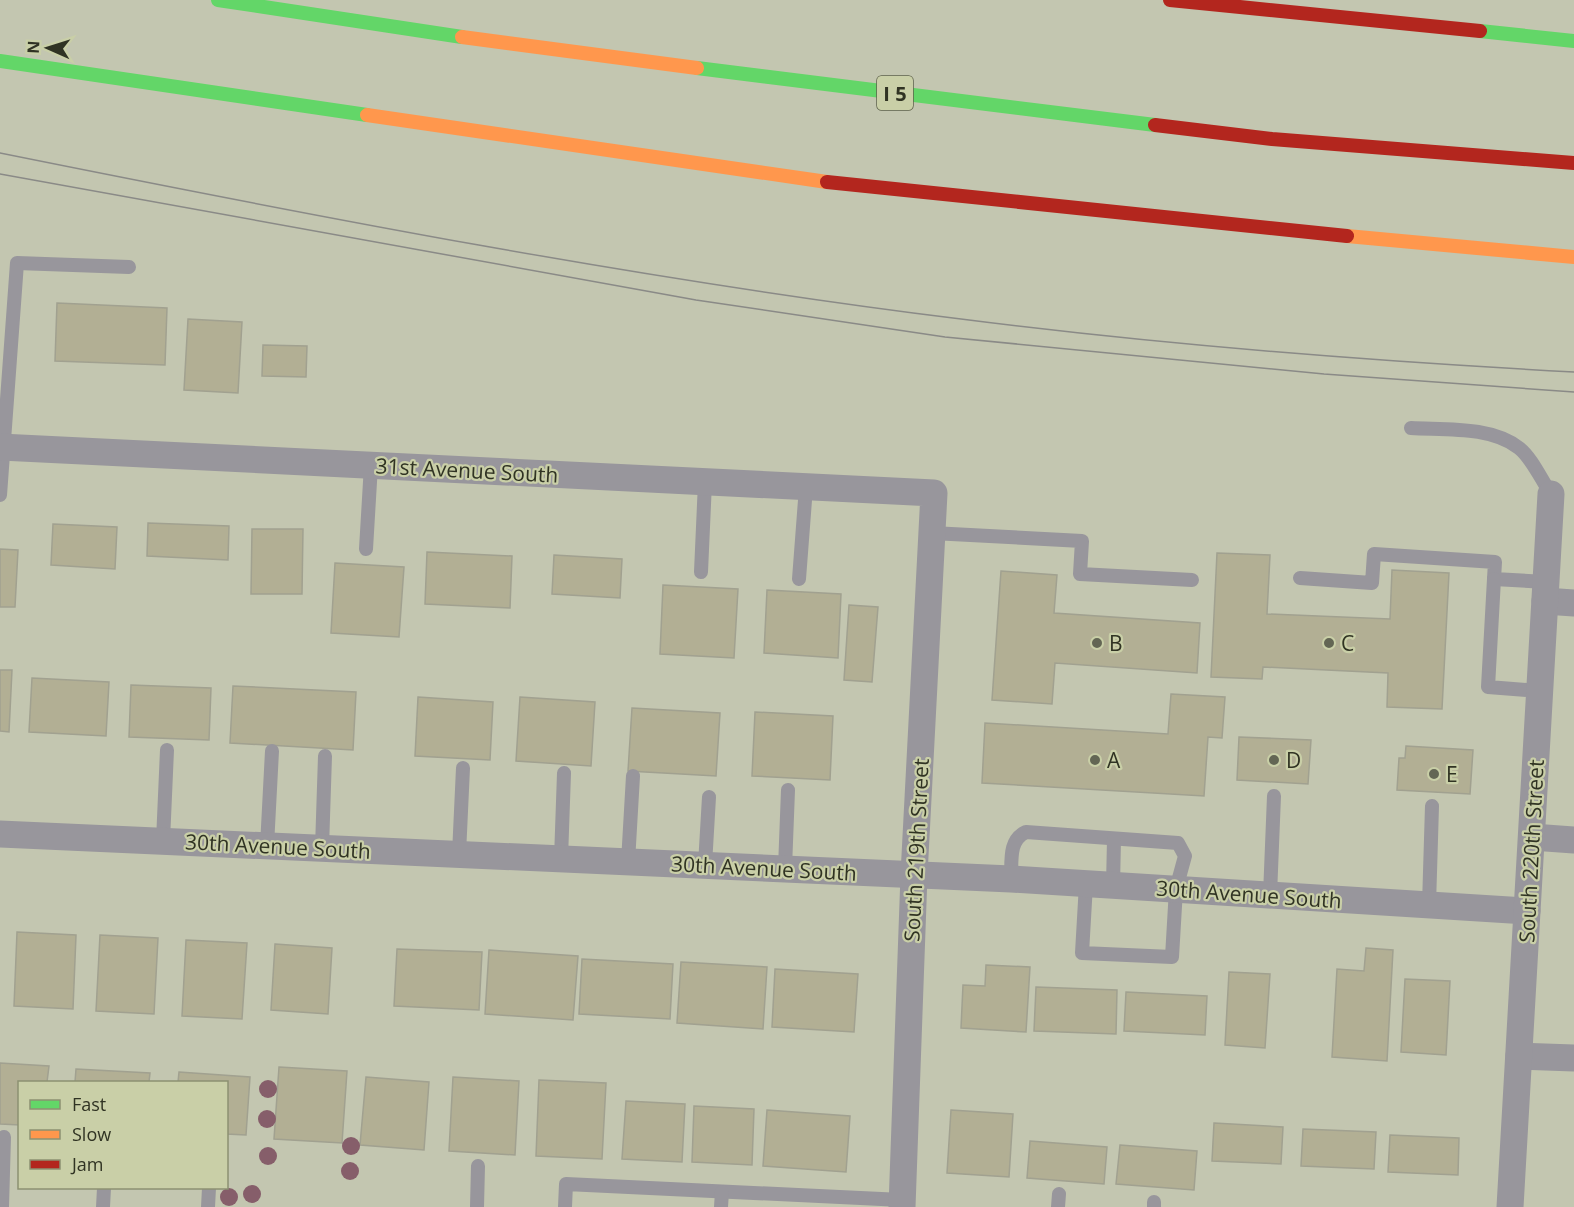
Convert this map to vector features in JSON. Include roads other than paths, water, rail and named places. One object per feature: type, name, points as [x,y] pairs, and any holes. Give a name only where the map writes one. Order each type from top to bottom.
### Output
[{"type":"highway","name":"I 5","points":[[218,0],[558,51],[1248,136],[1574,163]]},
{"type":"highway","points":[[1170,0],[1574,41]]},
{"type":"highway","points":[[0,53],[195,88]]},
{"type":"highway","points":[[0,61],[845,185],[1180,221],[1574,257]]},
{"type":"street","name":"31st Avenue South","points":[[1,447],[934,493]]},
{"type":"street","name":"South 219th Street","points":[[902,1204],[914,874],[934,493]]},
{"type":"street","name":"South 220th Street","points":[[1510,1207],[1551,495]]},
{"type":"street","points":[[1546,591],[1574,603]]},
{"type":"street","name":"30th Avenue South","points":[[0,834],[914,874],[1527,911]]},
{"type":"street","points":[[1532,837],[1574,840]]},
{"type":"street","points":[[1519,1056],[1574,1058]]},
{"type":"lane","points":[[0,495],[1,447],[17,263],[129,267]]},
{"type":"lane","points":[[1411,428],[1480,432],[1520,449],[1551,495]]},
{"type":"lane","points":[[366,549],[371,465]]},
{"type":"lane","points":[[701,572],[705,482]]},
{"type":"lane","points":[[799,579],[806,487]]},
{"type":"lane","points":[[932,534],[1082,541],[1080,574],[1192,580]]},
{"type":"lane","points":[[1300,578],[1372,583],[1374,554],[1495,562],[1488,687],[1540,691]]},
{"type":"lane","points":[[1494,579],[1546,591]]},
{"type":"lane","points":[[163,841],[167,750]]},
{"type":"lane","points":[[267,846],[272,751]]},
{"type":"lane","points":[[322,848],[325,756]]},
{"type":"lane","points":[[459,854],[463,768]]},
{"type":"lane","points":[[561,859],[564,773]]},
{"type":"lane","points":[[628,862],[633,776]]},
{"type":"lane","points":[[785,868],[788,790]]},
{"type":"lane","points":[[1270,895],[1274,796]]},
{"type":"lane","points":[[705,865],[709,797]]},
{"type":"lane","points":[[1429,905],[1432,806]]},
{"type":"lane","points":[[1011,879],[1013,844],[1018,836],[1026,832],[1178,843],[1185,855],[1176,889],[1172,957],[1082,953],[1086,884]]},
{"type":"lane","points":[[1113,886],[1114,839]]},
{"type":"lane","points":[[2,1207],[4,1137]]},
{"type":"lane","points":[[477,1207],[478,1166]]},
{"type":"lane","points":[[565,1207],[566,1185],[722,1192],[902,1204]]},
{"type":"lane","points":[[103,1207],[104,1189]]},
{"type":"lane","points":[[208,1207],[209,1189]]},
{"type":"lane","points":[[721,1207],[722,1192]]},
{"type":"tram line","points":[[0,153],[479,245],[840,303],[1037,328],[1190,344],[1420,363],[1574,372]]},
{"type":"tram line","points":[[0,174],[696,300],[945,337],[1324,374],[1574,392]]},
{"type":"place","name":"B","points":[[1097,643]]},
{"type":"place","name":"C","points":[[1329,643]]},
{"type":"place","name":"A","points":[[1095,760]]},
{"type":"place","name":"D","points":[[1274,760]]},
{"type":"place","name":"E","points":[[1434,774]]}]
